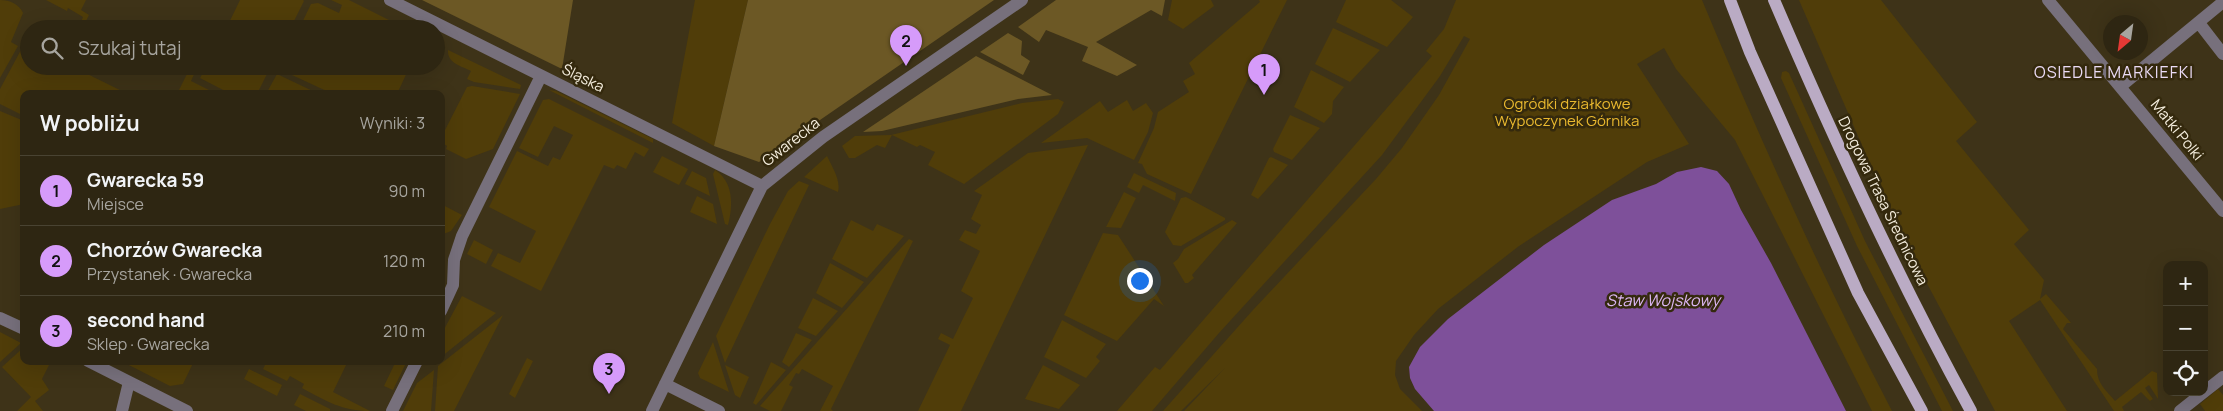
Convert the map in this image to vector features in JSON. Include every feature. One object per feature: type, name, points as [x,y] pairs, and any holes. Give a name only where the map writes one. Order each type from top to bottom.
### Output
[{"type":"main road","points":[[1730,0],[1750,52],[1858,293],[1922,411]]},
{"type":"main road","name":"Drogowa Trasa Średnicowa","points":[[1774,0],[1817,100],[1894,263],[1971,411]]},
{"type":"street","name":"Śląska","points":[[390,0],[430,20]]},
{"type":"street","name":"Gwarecka","points":[[652,411],[762,186],[823,137],[1022,0]]},
{"type":"street","name":"Matki Polki","points":[[2048,0],[2223,211]]},
{"type":"street","points":[[2121,86],[2223,2]]},
{"type":"street","points":[[2199,22],[2223,54]]},
{"type":"street","name":"Śląska","points":[[445,28],[762,186]]},
{"type":"street","points":[[445,303],[455,275],[454,260],[462,236],[541,76]]},
{"type":"street","points":[[0,318],[20,328]]},
{"type":"street","points":[[96,365],[184,409]]},
{"type":"street","points":[[392,411],[415,365]]},
{"type":"street","points":[[2208,389],[2223,377]]},
{"type":"street","points":[[122,411],[129,382]]},
{"type":"street","points":[[665,384],[719,411]]},
{"type":"street","points":[[2180,411],[2199,396]]},
{"type":"green space","points":[[0,0],[14,3],[23,13],[11,42],[18,46],[0,78]]},
{"type":"green space","points":[[46,0],[86,0],[81,10],[89,15],[86,20],[82,20],[83,17],[68,8],[67,11]]},
{"type":"green space","points":[[240,0],[304,1],[294,20],[230,20]]},
{"type":"green space","points":[[331,0],[349,0],[389,20],[303,20],[311,4],[318,3],[339,13],[342,5]]},
{"type":"green space","points":[[695,0],[748,0],[714,146],[672,123]]},
{"type":"green space","points":[[1172,0],[1211,0],[1214,6],[1183,29],[1168,20]]},
{"type":"green space","points":[[1259,0],[1287,0],[1191,194],[1147,174],[1142,164],[1138,163],[1154,128],[1158,112],[1189,92],[1183,81],[1195,74],[1189,63],[1260,2]]},
{"type":"green space","points":[[1346,0],[1391,0],[1413,17],[1387,47],[1336,22]]},
{"type":"green space","name":"Ogródki działkowe Wypoczynek Górnika","points":[[1456,0],[1702,0],[1792,207],[1892,411],[1872,411],[1735,140],[1676,69],[1664,48],[1637,64],[1689,144],[1647,162],[1519,246],[1438,309],[1414,335],[1396,361],[1395,375],[1400,389],[1422,411],[1184,411],[1225,368],[1181,411],[1163,411],[1253,310],[1376,179],[1402,148],[1439,95],[1470,39],[1464,36],[1440,76],[1382,155],[1219,333],[1152,411],[1117,411],[1155,367],[1160,370],[1432,56],[1426,51],[1444,29]]},
{"type":"green space","points":[[1799,0],[1881,0],[1977,122],[1956,141],[2029,230],[2014,244],[2044,280],[2040,299],[2046,294],[2071,323],[2067,323],[2063,329],[2097,369],[2100,383],[2115,401],[2152,371],[2157,373],[2158,399],[2149,385],[2145,388],[2153,399],[2150,401],[2141,392],[2122,407],[2124,411],[2114,411],[2040,300],[2009,321],[2067,411],[1995,411],[1923,276],[1875,175]]},
{"type":"green space","points":[[1333,28],[1380,50],[1350,82],[1315,64]]},
{"type":"green space","points":[[448,50],[521,85],[520,89],[474,82],[467,79],[471,71],[452,61]]},
{"type":"green space","points":[[20,52],[20,75],[89,75],[120,90],[20,90],[20,114],[0,104],[0,89]]},
{"type":"green space","points":[[1311,70],[1344,87],[1333,101],[1332,114],[1324,123],[1294,107]]},
{"type":"green space","points":[[1786,71],[1789,73],[1865,241],[1953,411],[1942,411],[1857,246],[1781,78],[1782,72]]},
{"type":"green space","points":[[186,75],[194,75],[191,81],[209,90],[179,90]]},
{"type":"green space","points":[[202,75],[266,75],[259,90],[223,90],[200,78]]},
{"type":"green space","points":[[276,75],[279,75],[311,90],[268,90]]},
{"type":"green space","points":[[292,75],[406,75],[399,90],[324,90]]},
{"type":"green space","points":[[472,86],[520,94],[493,149],[466,159],[446,149],[445,130],[467,87]]},
{"type":"green space","points":[[549,90],[556,91],[653,139],[653,143]]},
{"type":"green space","points":[[549,99],[649,149],[644,157],[635,152],[626,169],[617,165],[614,169],[604,165],[541,291],[491,266],[498,253],[520,263],[536,231],[489,207],[517,151],[548,166],[553,157],[560,160],[573,135],[554,126],[538,157],[519,148],[543,100]]},
{"type":"green space","points":[[1058,99],[1064,102],[1058,114],[964,184],[928,165],[935,152],[920,145],[917,147],[892,135],[885,148],[877,145],[855,158],[849,158],[842,146],[855,136],[891,135],[1022,103]]},
{"type":"green space","points":[[1127,100],[1133,111],[1146,103],[1153,113],[1148,132],[1134,160],[1087,138],[1041,143],[1100,101],[1108,112]]},
{"type":"green space","points":[[0,111],[20,119],[20,205],[0,209]]},
{"type":"green space","points":[[1290,115],[1320,128],[1292,160],[1274,152],[1273,149]]},
{"type":"green space","points":[[1088,145],[961,411],[918,411],[950,345],[938,339],[941,333],[953,339],[973,298],[961,291],[980,251],[959,240],[965,230],[976,234],[981,225],[971,219],[982,195],[974,191],[1028,153]]},
{"type":"green space","points":[[662,156],[688,169],[679,185],[653,172]]},
{"type":"green space","points":[[827,156],[837,178],[838,192],[804,177]]},
{"type":"green space","points":[[1271,157],[1288,165],[1258,199],[1251,195]]},
{"type":"green space","points":[[715,170],[726,181],[729,188],[731,210],[728,225],[725,224],[713,174]]},
{"type":"green space","points":[[692,171],[706,178],[710,196],[685,184]]},
{"type":"green space","points":[[1134,173],[1176,193],[1175,201],[1143,185],[1139,193],[1127,187]]},
{"type":"green space","points":[[799,181],[809,185],[725,363],[716,336],[770,224],[788,191]]},
{"type":"green space","points":[[1124,192],[1136,198],[1121,228],[1106,227]]},
{"type":"green space","points":[[697,196],[713,204],[717,224],[690,212]]},
{"type":"green space","points":[[1186,197],[1225,218],[1225,220],[1181,246],[1173,245],[1165,232],[1181,198]]},
{"type":"green space","points":[[445,206],[462,215],[451,231],[445,233]]},
{"type":"green space","points":[[851,220],[873,231],[877,224],[904,236],[867,278],[832,259]]},
{"type":"green space","points":[[1232,220],[1237,223],[1192,275],[1194,278],[1185,283],[1173,263],[1184,249]]},
{"type":"green space","points":[[1103,233],[1118,235],[1164,306],[1154,299],[1117,341],[1064,315]]},
{"type":"green space","points":[[909,239],[913,241],[831,409],[833,411],[820,411],[833,386],[802,369],[799,374],[796,373],[789,385],[793,387],[781,411],[770,411],[760,406]]},
{"type":"green space","points":[[474,240],[493,250],[486,264],[467,254]]},
{"type":"green space","points":[[830,263],[864,282],[842,308],[816,293]]},
{"type":"green space","points":[[462,296],[496,313],[445,354],[445,328]]},
{"type":"green space","points":[[813,298],[838,311],[816,336],[798,328]]},
{"type":"green space","points":[[503,315],[454,411],[435,411],[438,366],[445,365],[445,361]]},
{"type":"green space","points":[[1062,320],[1106,344],[1096,357],[1100,361],[1086,378],[1044,357]]},
{"type":"green space","points":[[0,332],[20,344],[0,362]]},
{"type":"green space","points":[[796,333],[812,340],[789,367],[782,362]]},
{"type":"green space","points":[[713,342],[729,392],[700,378],[698,373]]},
{"type":"green space","points":[[20,351],[20,365],[49,365],[42,379],[49,390],[35,401],[43,411],[17,411],[31,397],[2,367]]},
{"type":"green space","points":[[527,358],[533,361],[515,398],[509,394]]},
{"type":"green space","points":[[771,362],[786,370],[756,405],[753,403]]},
{"type":"green space","points":[[129,365],[192,365],[183,384],[170,386]]},
{"type":"green space","points":[[265,365],[346,365],[333,392],[370,411],[351,409],[327,401],[302,388],[304,384],[290,376],[287,381],[263,369]]},
{"type":"green space","points":[[394,365],[405,365],[393,390],[384,386]]},
{"type":"green space","points":[[725,365],[749,377],[740,398],[735,395]]},
{"type":"green space","points":[[1043,365],[1080,385],[1059,409],[1025,399]]},
{"type":"green space","points":[[249,369],[282,385],[277,396],[244,379]]},
{"type":"green space","points":[[434,370],[431,411],[403,411],[417,383]]},
{"type":"green space","points":[[2218,389],[2223,395],[2223,411],[2205,411],[2200,404]]},
{"type":"green space","points":[[300,394],[330,409],[330,411],[306,411],[294,405]]},
{"type":"shaded area","points":[[422,0],[573,0],[562,69]]},
{"type":"shaded area","points":[[748,0],[994,0],[759,162],[714,146]]},
{"type":"shaded area","points":[[1056,0],[1165,0],[1162,16],[1151,10],[1096,42],[1137,65],[1117,76],[1082,61],[1088,47],[1046,30],[1039,42],[1018,27]]},
{"type":"shaded area","points":[[1008,33],[1022,41],[1021,55],[1030,61],[1023,75],[980,52]]},
{"type":"shaded area","points":[[976,56],[1052,95],[1018,99],[882,131],[863,132]]},
{"type":"water","name":"Staw Wojskowy","points":[[1701,167],[1717,171],[1729,184],[1846,411],[1434,411],[1415,389],[1410,378],[1409,367],[1420,347],[1448,319],[1544,245],[1612,200],[1656,184],[1677,172]]},
{"type":"place","name":"Chorzów Gwarecka","points":[[906,66]]},
{"type":"place","name":"Gwarecka 59","points":[[1264,95]]},
{"type":"place","name":"second hand","points":[[609,394]]},
{"type":"district","name":"OSIEDLE MARKIEFKI","points":[[2114,72]]}]
